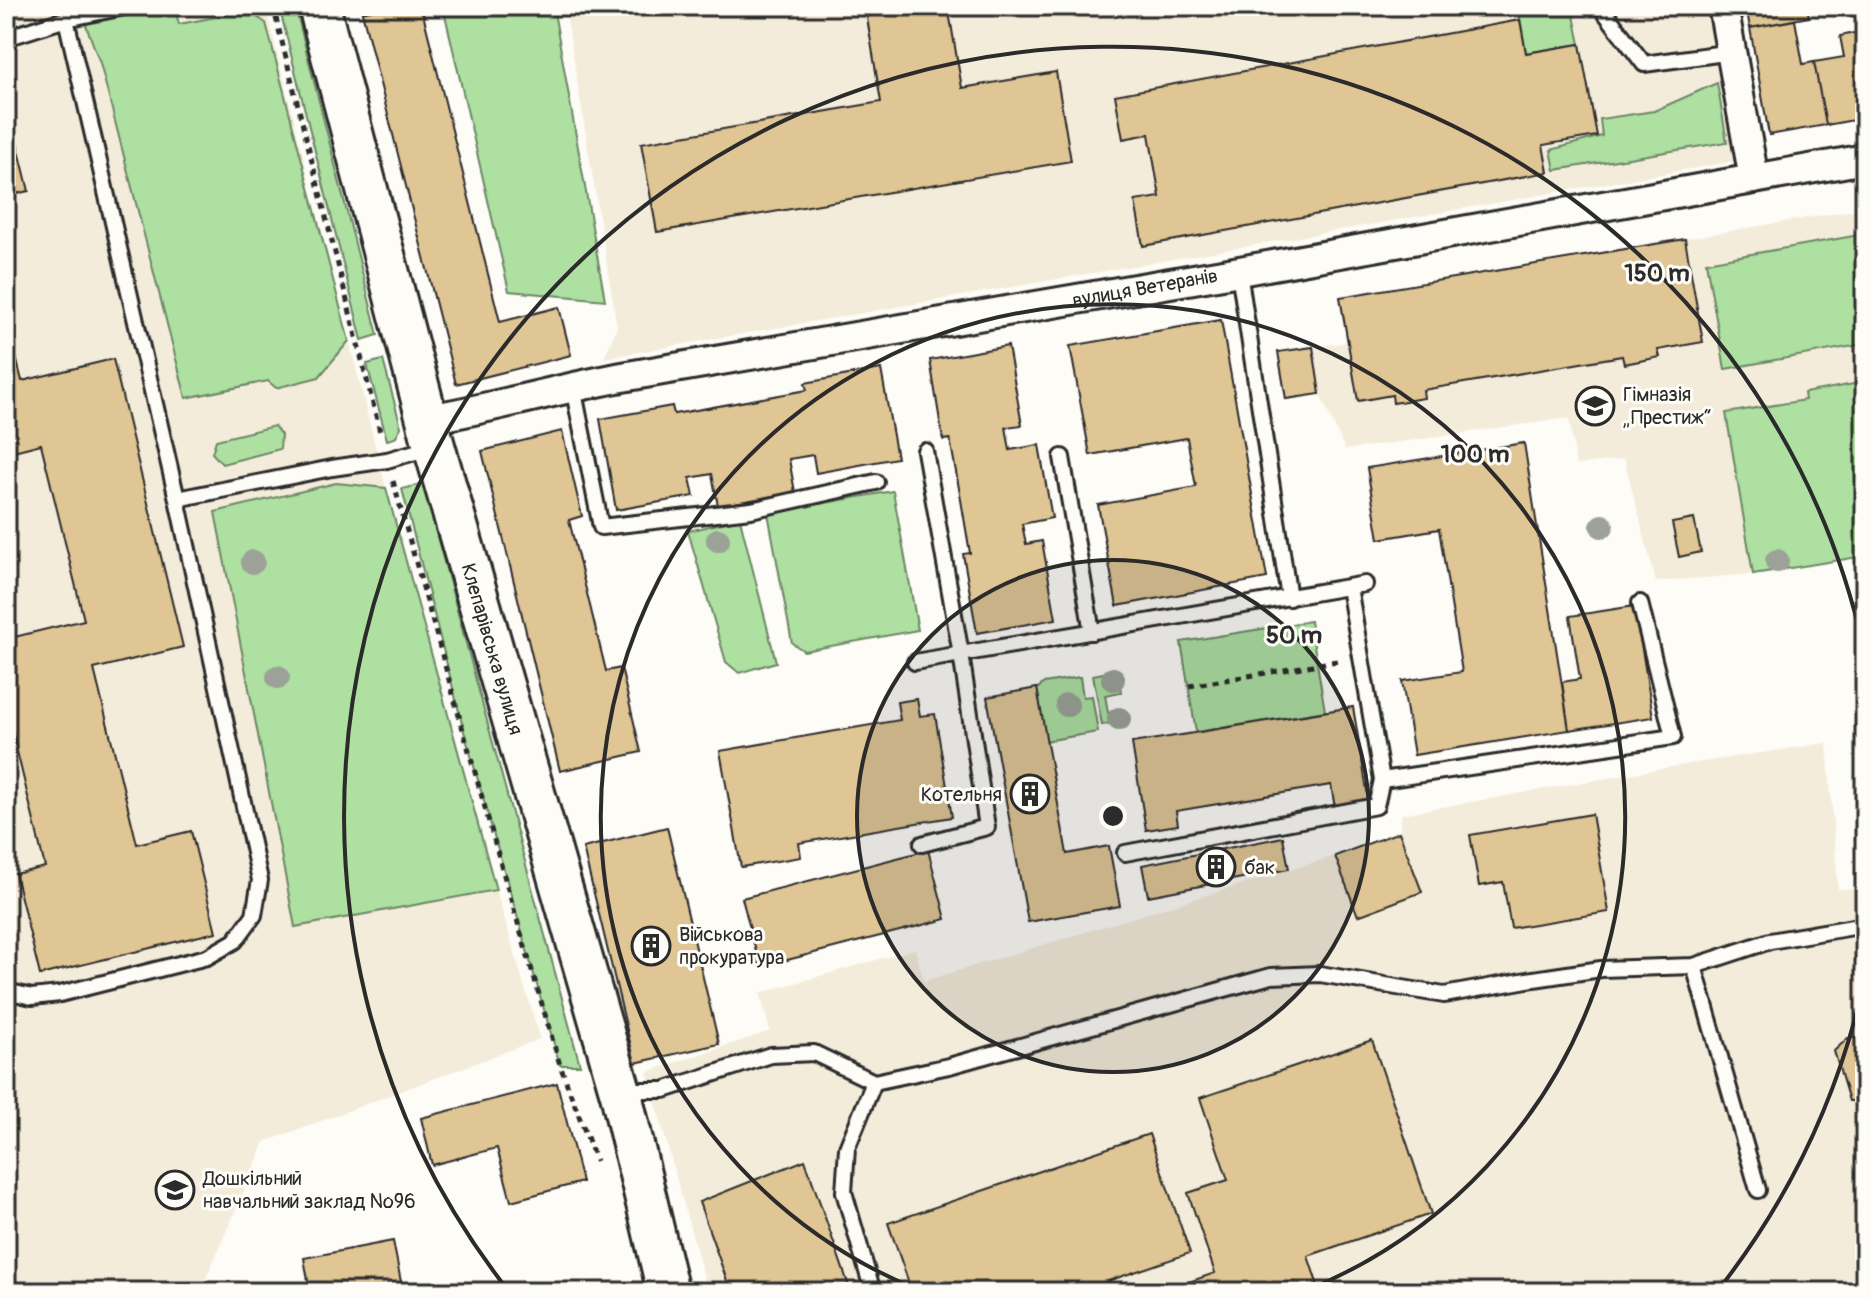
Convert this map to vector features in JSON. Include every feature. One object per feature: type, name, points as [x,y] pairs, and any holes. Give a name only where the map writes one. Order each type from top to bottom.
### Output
[{"type":"main road","name":"Клепарівська вулиця","points":[[319,6],[430,433],[621,1094],[668,1292]]},
{"type":"street","points":[[1723,6],[1754,179]]},
{"type":"street","name":"вулиця Ветеранів","points":[[430,433],[461,413],[573,387],[1239,272],[1865,159]]},
{"type":"lane","points":[[6,38],[66,19],[129,6]]},
{"type":"lane","points":[[1600,6],[1644,64],[1732,52]]},
{"type":"lane","points":[[6,991],[32,997],[60,994],[207,957],[235,941],[254,915],[260,880],[177,499],[66,19]]},
{"type":"lane","points":[[1239,272],[1289,598]]},
{"type":"lane","points":[[573,387],[601,527],[751,510],[876,482]]},
{"type":"lane","points":[[177,499],[387,460],[430,433]]},
{"type":"lane","points":[[922,844],[987,827],[961,654],[925,451]]},
{"type":"lane","points":[[1062,457],[1092,632]]},
{"type":"lane","points":[[915,662],[1365,584]]},
{"type":"lane","points":[[1125,853],[1376,806],[1382,780],[1349,587]]},
{"type":"lane","points":[[1382,780],[1673,737],[1640,603]]},
{"type":"lane","points":[[621,1094],[664,1090],[771,1055],[814,1053],[874,1082],[949,1066],[1271,976],[1320,974],[1444,995],[1601,969],[1694,966],[1770,941],[1865,925]]},
{"type":"lane","points":[[1694,966],[1758,1190]]},
{"type":"lane","points":[[873,1292],[844,1192],[847,1148],[874,1082]]},
{"type":"path","points":[[273,6],[387,460],[551,1035],[597,1165]]},
{"type":"path","points":[[1189,686],[1337,661]]},
{"type":"shaded area","points":[[6,6],[253,6],[266,9],[386,488],[540,1039],[265,1142],[200,1292],[6,1292]]},
{"type":"shaded area","points":[[565,6],[1713,6],[1742,160],[604,358],[617,327]]},
{"type":"shaded area","name":"Гімназія „Престиж“","points":[[1865,208],[1865,556],[1753,574],[1656,582],[1624,459],[1576,465],[1569,418],[1345,450],[1320,394],[1313,347],[1348,342],[1340,297]]},
{"type":"shaded area","points":[[1827,743],[1838,889],[1865,890],[1865,1292],[708,1292],[647,1072],[770,1031],[760,993],[915,949],[924,981],[1335,856],[1399,832],[1402,814]]},
{"type":"green space","points":[[79,6],[174,6],[179,24],[248,11],[266,23],[349,341],[319,377],[276,388],[268,381],[186,398],[100,63]]},
{"type":"green space","points":[[279,6],[295,6],[378,335],[362,340]]},
{"type":"green space","points":[[443,6],[553,6],[605,300],[509,291]]},
{"type":"green space","points":[[1518,6],[1572,6],[1580,44],[1526,53]]},
{"type":"green space","points":[[1717,83],[1727,142],[1555,170],[1551,150],[1602,136],[1600,119],[1654,111]]},
{"type":"green space","points":[[1865,234],[1865,344],[1725,369],[1706,262]]},
{"type":"green space","points":[[383,360],[401,427],[395,438],[387,440],[367,364]]},
{"type":"green space","points":[[1865,382],[1865,556],[1753,574],[1726,413],[1805,400],[1804,393]]},
{"type":"green space","points":[[274,426],[281,435],[280,449],[222,464],[212,453],[216,440]]},
{"type":"green space","points":[[336,483],[386,488],[496,890],[295,927],[215,512]]},
{"type":"green space","points":[[423,484],[580,1065],[560,1065],[465,735],[402,489]]},
{"type":"green space","points":[[893,491],[918,630],[804,651],[792,643],[768,513]]},
{"type":"green space","points":[[740,519],[776,662],[739,673],[726,662],[688,531]]},
{"type":"green space","points":[[1310,621],[1325,711],[1196,732],[1181,642]]},
{"type":"green space","points":[[1118,670],[1121,692],[1105,695],[1108,713],[1125,711],[1128,720],[1102,725],[1093,675]]},
{"type":"green space","points":[[1080,677],[1083,697],[1092,696],[1098,732],[1045,741],[1037,689],[1044,683]]},
{"type":"building","points":[[386,6],[421,6],[500,322],[559,307],[571,355],[456,384],[362,12]]},
{"type":"building","points":[[865,6],[948,6],[962,88],[1056,72],[1071,161],[657,232],[641,143],[881,102]]},
{"type":"building","points":[[1746,6],[1807,6],[1809,17],[1750,28]]},
{"type":"building","points":[[1520,20],[1526,53],[1580,44],[1597,136],[1543,145],[1548,172],[1143,246],[1135,201],[1160,197],[1149,134],[1123,139],[1115,95]]},
{"type":"building","points":[[1795,20],[1803,64],[1814,62],[1826,125],[1769,135],[1750,28]]},
{"type":"building","points":[[1865,31],[1865,118],[1826,125],[1814,62],[1844,57],[1840,36]]},
{"type":"building","points":[[6,98],[29,191],[6,196]]},
{"type":"building","points":[[1685,239],[1703,342],[1658,350],[1660,357],[1624,364],[1622,356],[1423,390],[1424,398],[1393,403],[1392,395],[1358,401],[1340,297]]},
{"type":"building","points":[[6,317],[22,381],[113,359],[183,647],[94,669],[137,844],[191,831],[216,932],[40,975],[15,874],[45,867],[6,706],[6,639],[84,620],[41,444],[6,453]]},
{"type":"building","points":[[1221,320],[1267,578],[1117,606],[1098,505],[1196,487],[1187,438],[1090,455],[1070,346]]},
{"type":"building","points":[[1008,346],[1022,425],[1006,427],[1010,450],[1039,445],[1052,518],[1022,524],[1026,544],[1042,541],[1056,619],[977,633],[963,554],[970,553],[960,494],[950,439],[943,440],[930,360]]},
{"type":"building","points":[[1313,347],[1320,394],[1286,399],[1278,352]]},
{"type":"building","points":[[881,369],[897,458],[816,473],[813,455],[789,459],[795,492],[718,506],[712,474],[690,478],[694,496],[616,510],[600,419],[672,406],[674,414],[807,390],[805,383]]},
{"type":"building","points":[[562,431],[582,516],[569,520],[606,671],[621,668],[641,752],[560,771],[482,451]]},
{"type":"building","points":[[1524,443],[1569,730],[1414,755],[1402,681],[1462,672],[1439,529],[1379,539],[1367,468]]},
{"type":"building","points":[[1694,519],[1701,552],[1679,557],[1672,523]]},
{"type":"building","points":[[1635,606],[1653,717],[1569,730],[1562,682],[1580,679],[1570,616]]},
{"type":"building","name":"Котельня","points":[[1037,688],[1067,854],[1109,846],[1120,906],[1028,922],[987,697]]},
{"type":"building","points":[[917,699],[920,716],[935,714],[952,817],[799,843],[801,857],[741,867],[720,751],[900,720],[897,702]]},
{"type":"building","points":[[1353,707],[1369,802],[1335,808],[1331,785],[1176,811],[1178,825],[1146,830],[1132,743]]},
{"type":"building","points":[[1592,814],[1609,912],[1511,928],[1503,882],[1479,886],[1470,835]]},
{"type":"building","name":"Військова прокуратура","points":[[667,827],[719,1044],[635,1063],[583,848]]},
{"type":"building","points":[[1399,832],[1422,892],[1358,916],[1335,856]]},
{"type":"building","name":"бак","points":[[1283,837],[1289,869],[1148,896],[1142,865]]},
{"type":"building","points":[[928,850],[946,919],[760,967],[742,898]]},
{"type":"building","points":[[1848,1038],[1865,1038],[1865,1101],[1849,1101],[1834,1051]]},
{"type":"building","points":[[1372,1040],[1431,1214],[1308,1256],[1320,1292],[1160,1292],[1215,1273],[1188,1193],[1228,1180],[1200,1098]]},
{"type":"building","points":[[557,1083],[582,1182],[511,1201],[497,1148],[432,1165],[421,1118]]},
{"type":"building","points":[[1149,1134],[1190,1253],[1076,1292],[912,1292],[888,1223]]},
{"type":"building","points":[[805,1160],[851,1292],[731,1292],[699,1202]]},
{"type":"building","points":[[393,1241],[402,1287],[376,1292],[310,1292],[304,1258]]},
{"type":"building","points":[[1865,1278],[1865,1292],[1817,1292]]},
{"type":"building","points":[[1459,1282],[1463,1292],[1428,1292]]},
{"type":"place","name":"Гімназія „Престиж“","points":[[1595,406]]},
{"type":"place","name":"Котельня","points":[[1030,794]]},
{"type":"place","name":"бак","points":[[1216,867]]},
{"type":"place","name":"Військова прокуратура","points":[[651,946]]},
{"type":"place","name":"Дошкільний навчальний заклад №96","points":[[175,1190]]}]
